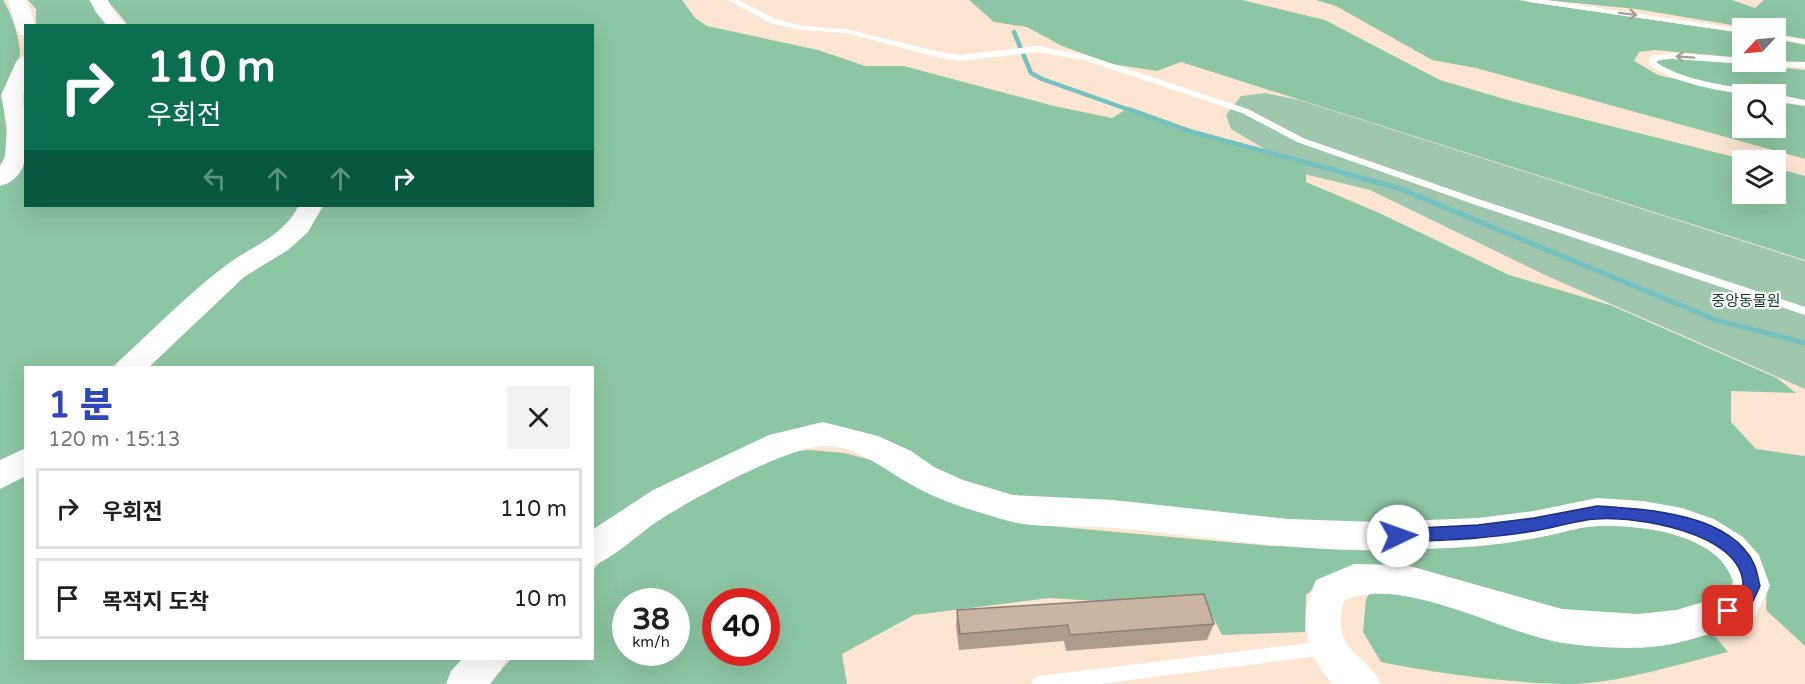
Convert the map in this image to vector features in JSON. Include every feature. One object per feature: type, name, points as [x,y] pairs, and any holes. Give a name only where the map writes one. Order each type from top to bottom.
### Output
[{"type":"street","points":[[16,0],[22,10],[25,24]]},
{"type":"street","points":[[99,0],[104,11],[116,24]]},
{"type":"street","points":[[0,179],[11,170],[17,158],[18,124],[12,94],[24,67]]},
{"type":"street","points":[[131,366],[235,272],[279,244],[299,227],[310,207]]},
{"type":"street","points":[[594,550],[606,539],[665,499],[780,444],[823,434],[867,445],[900,460],[923,476],[953,490],[1012,509],[1113,514],[1288,533],[1378,536],[1478,532],[1534,525],[1597,512],[1642,515],[1682,522],[1702,530],[1731,547],[1747,566],[1752,586],[1742,606],[1676,627],[1638,631],[1562,626],[1406,580],[1354,579],[1329,591],[1323,615],[1328,648],[1352,679],[1362,684]]},
{"type":"street","points":[[0,476],[24,461]]},
{"type":"street","points":[[465,684],[486,660]]},
{"type":"lane","points":[[732,0],[773,21],[802,28],[846,31],[940,55],[961,58],[1038,49],[1086,58],[1245,111],[1300,140],[1477,202],[1805,311]]},
{"type":"lane","points":[[1529,0],[1732,29]]},
{"type":"lane","points":[[1786,39],[1805,42]]},
{"type":"lane","points":[[1732,60],[1662,56],[1653,58],[1653,64],[1661,70],[1683,78],[1732,88]]},
{"type":"lane","points":[[1786,64],[1805,65]]},
{"type":"lane","points":[[1786,100],[1805,103]]},
{"type":"lane","points":[[1039,684],[1328,648]]},
{"type":"green space","points":[[0,0],[3,0],[12,18],[20,53],[18,63],[4,92],[7,148],[0,165]]},
{"type":"green space","points":[[28,0],[89,0],[106,24],[36,24],[36,9]]},
{"type":"green space","points":[[107,0],[682,0],[695,18],[707,26],[818,50],[865,66],[904,66],[1054,106],[1112,118],[1130,107],[1196,131],[1287,156],[1306,166],[1306,182],[1377,212],[1509,275],[1610,305],[1777,378],[1796,393],[1731,391],[1731,422],[1756,449],[1805,456],[1805,646],[1766,610],[1767,584],[1720,531],[1522,517],[1374,528],[1003,499],[822,424],[594,538],[594,366],[137,366],[312,218],[318,207],[594,207],[594,24],[127,24]]},
{"type":"green space","points":[[969,0],[1242,0],[1325,20],[1440,80],[1515,102],[1732,156],[1732,204],[1786,204],[1786,171],[1805,176],[1805,260],[1181,62],[1157,71],[1112,64],[1062,46],[1027,27],[994,22]]},
{"type":"green space","points":[[1316,0],[1518,0],[1732,31],[1732,57],[1655,50],[1639,52],[1634,61],[1658,75],[1732,92],[1732,138],[1786,138],[1786,103],[1805,106],[1805,159],[1786,154],[1786,150],[1772,150],[1476,68],[1432,60],[1336,6]]},
{"type":"green space","points":[[1546,0],[1732,0],[1755,8],[1764,0],[1805,0],[1805,39],[1786,36],[1786,18],[1732,18],[1732,25],[1636,9]]},
{"type":"green space","points":[[1786,41],[1805,45],[1805,62],[1786,61]]},
{"type":"green space","points":[[1668,57],[1732,63],[1732,72],[1786,72],[1786,68],[1805,70],[1805,101],[1786,98],[1786,84],[1732,84],[1732,89],[1727,88],[1686,78],[1669,71],[1656,62]]},
{"type":"green space","name":"중앙동물원","points":[[1265,93],[1299,100],[1805,261],[1805,389],[1547,276],[1370,190],[1308,175],[1231,129],[1226,115],[1241,96]]},
{"type":"green space","points":[[24,154],[24,207],[298,207],[294,215],[274,237],[224,272],[113,366],[24,366],[24,452],[0,466],[0,185]]},
{"type":"green space","points":[[810,450],[844,453],[879,462],[922,488],[998,518],[1050,526],[1271,546],[1400,547],[1636,522],[1690,540],[1720,556],[1735,577],[1725,598],[1697,611],[1599,623],[1380,568],[1333,573],[1306,595],[1305,632],[1222,635],[1208,608],[1049,598],[914,615],[842,654],[847,684],[488,684],[510,660],[594,660],[594,569],[614,547],[668,504],[786,452]]},
{"type":"green space","points":[[24,470],[24,660],[473,660],[450,684],[0,684],[0,484]]},
{"type":"green space","points":[[1373,588],[1703,635],[1713,634],[1728,652],[1633,676],[1576,684],[1504,680],[1381,662],[1363,632],[1366,599]]},
{"type":"building","points":[[1204,594],[1214,624],[1070,635],[1068,625],[960,634],[957,610]]},
{"type":"waterway","points":[[1014,32],[1031,73],[1042,79],[1189,131],[1352,175]]},
{"type":"waterway","points":[[1346,174],[1398,188],[1716,320],[1805,343]]},
{"type":"route","points":[[1398,536],[1478,532],[1534,525],[1597,512],[1642,515],[1682,522],[1702,530],[1731,547],[1747,566],[1752,586],[1742,606],[1728,611]]}]
